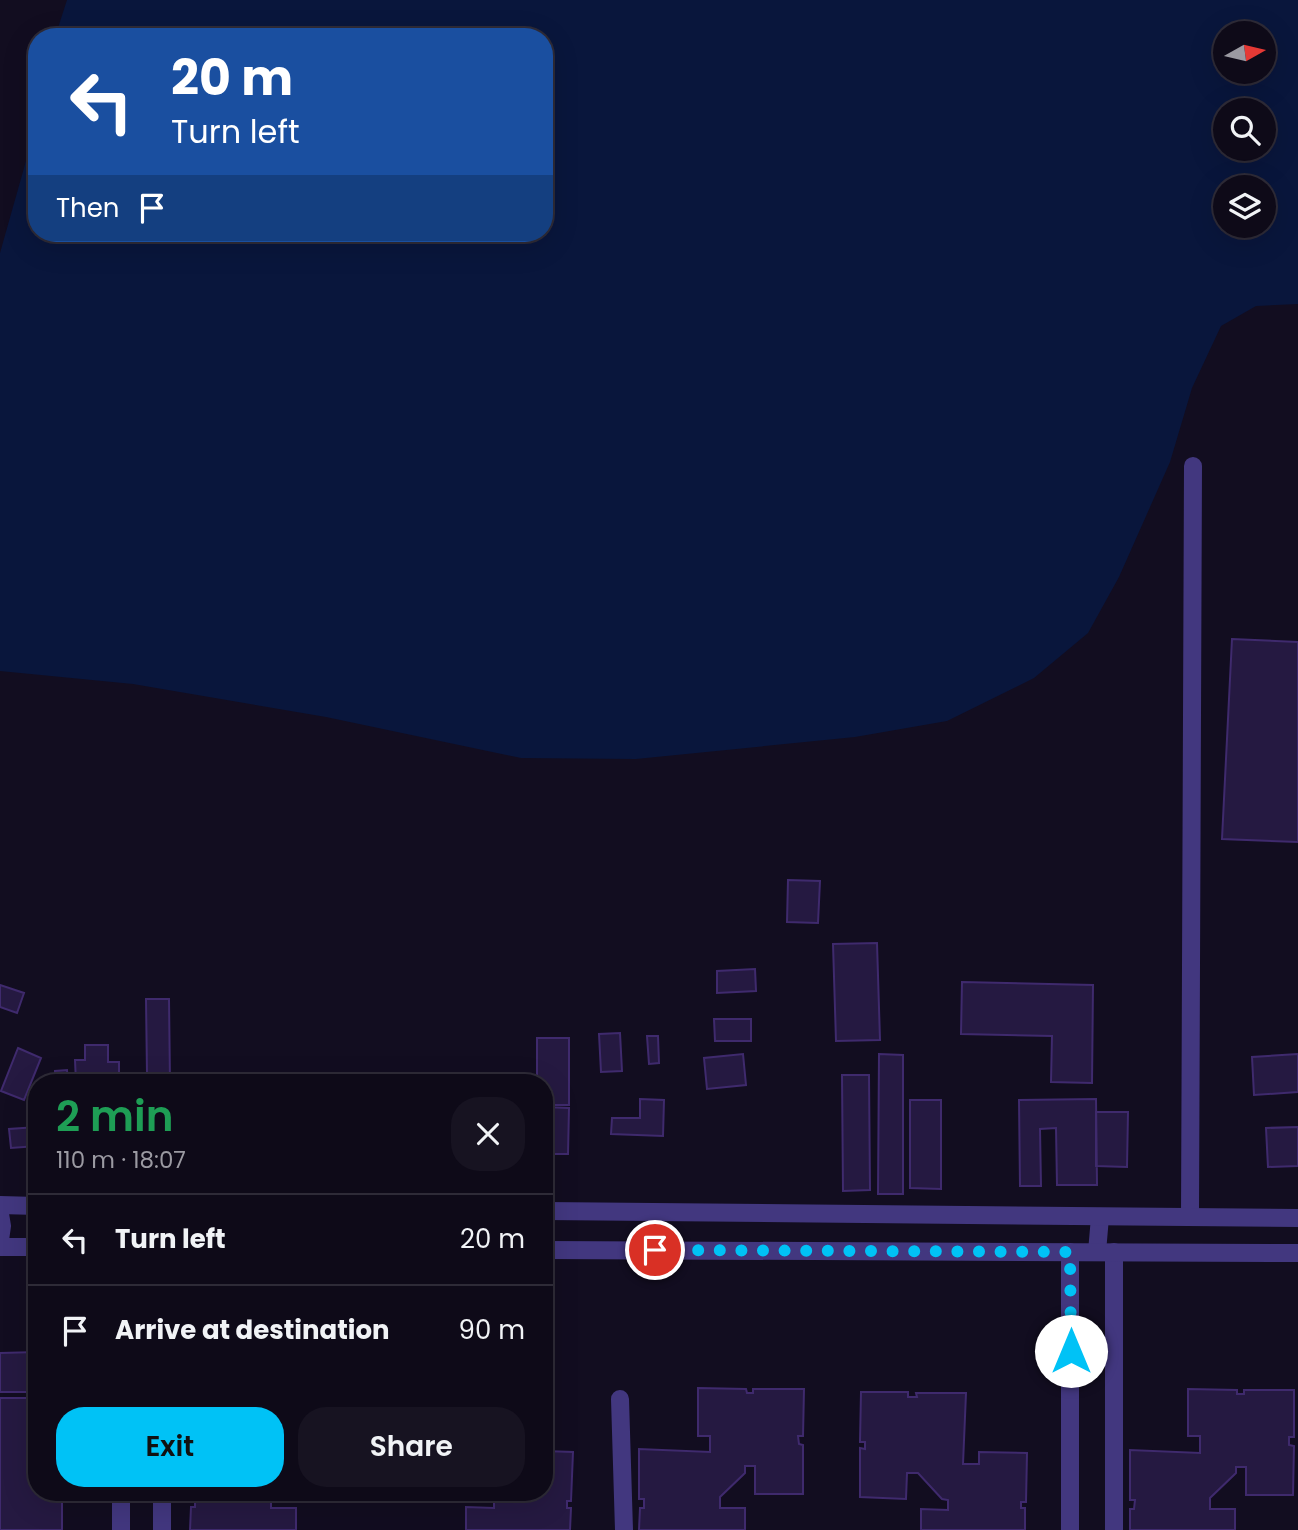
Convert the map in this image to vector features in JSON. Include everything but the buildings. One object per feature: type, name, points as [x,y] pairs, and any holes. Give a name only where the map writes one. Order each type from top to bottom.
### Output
[{"type":"street","points":[[1190,1217],[1193,466]]},
{"type":"street","points":[[0,1205],[28,1206]]},
{"type":"street","points":[[553,1211],[1298,1218]]},
{"type":"street","points":[[0,1214],[0,1240]]},
{"type":"street","points":[[1100,1217],[1106,1252],[1114,1530]]},
{"type":"street","points":[[0,1247],[28,1247]]},
{"type":"street","points":[[553,1250],[1298,1253]]},
{"type":"street","points":[[1070,1252],[1070,1530]]},
{"type":"street","points":[[620,1399],[624,1530]]},
{"type":"street","points":[[121,1501],[121,1530]]},
{"type":"street","points":[[162,1501],[162,1530]]},
{"type":"water","points":[[67,0],[1298,0],[1298,304],[1256,306],[1221,326],[1192,388],[1170,462],[1119,577],[1088,633],[1034,678],[947,721],[855,737],[636,759],[521,758],[326,717],[133,684],[0,671],[0,253],[28,154],[28,242],[553,242],[553,28],[58,28]]},
{"type":"route","points":[[655,1250],[1070,1252],[1071,1351]]}]
